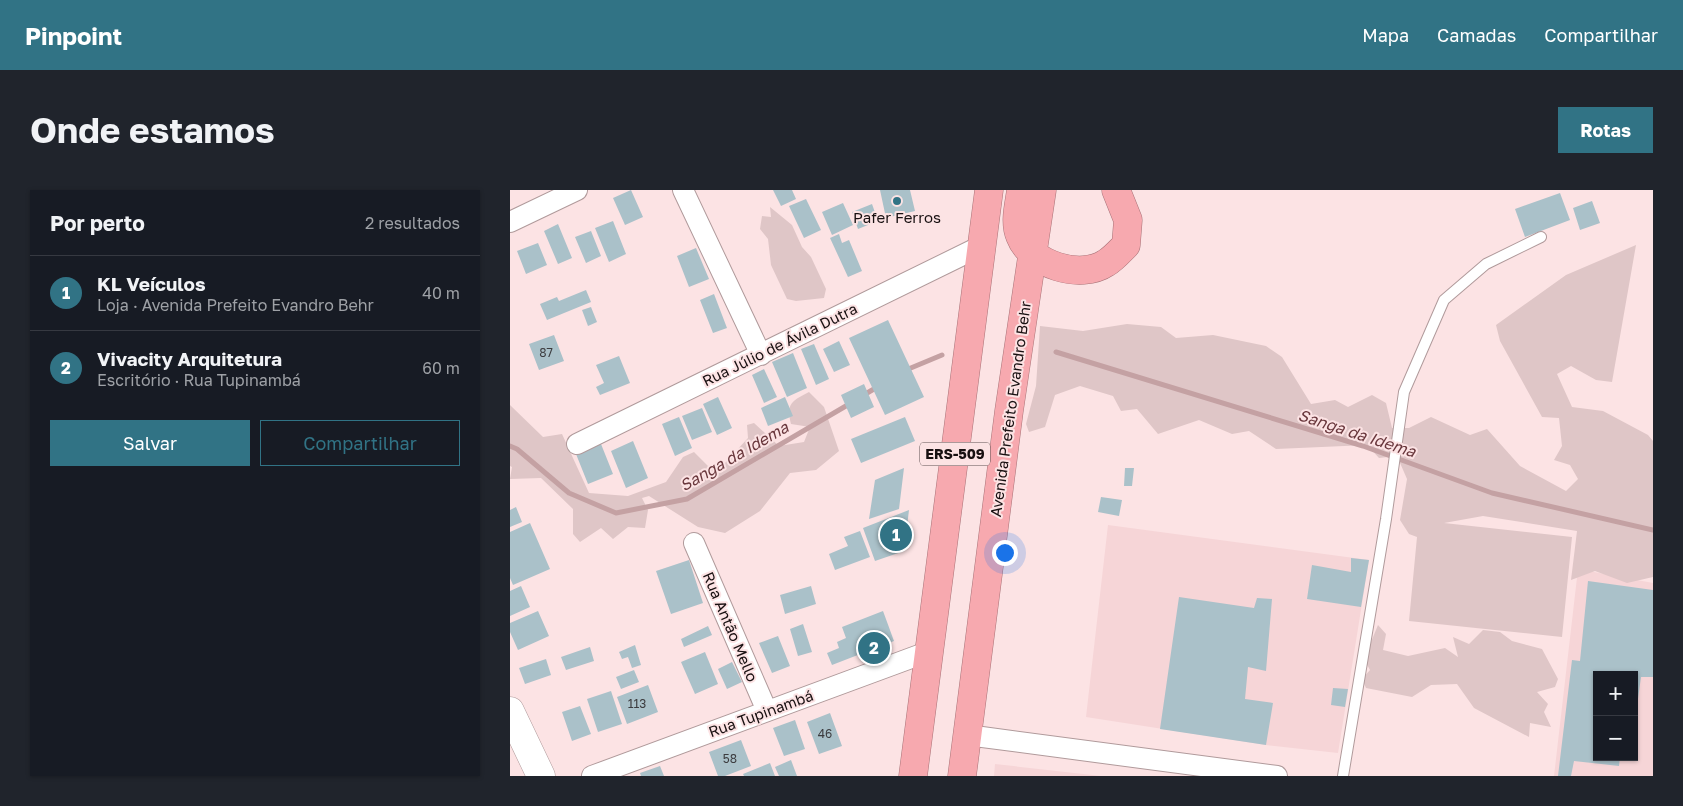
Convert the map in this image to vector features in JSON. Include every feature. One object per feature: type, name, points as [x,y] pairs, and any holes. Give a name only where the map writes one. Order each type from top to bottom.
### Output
[{"type":"highway","name":"ERS-509","points":[[913,776],[989,190]]},
{"type":"highway","points":[[1021,190],[1017,221],[1020,237],[1034,253],[1051,264],[1074,272],[1105,264],[1126,245],[1128,220],[1116,190]]},
{"type":"highway","name":"Avenida Prefeito Evandro Behr","points":[[962,776],[1009,411],[1042,190]]},
{"type":"street","points":[[510,222],[577,190]]},
{"type":"street","points":[[684,190],[761,355]]},
{"type":"street","name":"Rua Júlio de Ávila Dutra","points":[[578,444],[981,246]]},
{"type":"street","name":"Rua Antão Mello","points":[[694,543],[767,712]]},
{"type":"street","name":"Rua Tupinambá","points":[[592,776],[930,651]]},
{"type":"street","points":[[510,711],[541,776]]},
{"type":"street","points":[[967,736],[1276,776]]},
{"type":"lane","points":[[1343,776],[1386,519],[1404,392],[1444,300],[1486,264],[1542,237]]},
{"type":"shaded area","points":[[770,207],[792,225],[802,247],[811,257],[826,289],[824,298],[796,301],[787,299],[771,265],[768,239],[760,229],[762,216],[771,217]]},
{"type":"shaded area","points":[[1636,245],[1612,382],[1596,380],[1571,366],[1557,374],[1572,407],[1603,411],[1648,435],[1653,441],[1653,577],[1627,583],[1595,571],[1571,580],[1577,531],[1483,516],[1444,523],[1572,537],[1562,637],[1409,621],[1417,537],[1409,534],[1400,520],[1407,479],[1397,456],[1379,458],[1367,445],[1276,449],[1249,431],[1232,434],[1199,420],[1158,434],[1137,409],[1121,411],[1113,396],[1080,386],[1055,395],[1045,427],[1029,432],[1026,424],[1036,386],[1040,326],[1083,331],[1127,324],[1161,327],[1176,338],[1213,335],[1266,346],[1282,357],[1311,404],[1335,400],[1348,407],[1372,395],[1386,403],[1392,428],[1409,428],[1431,417],[1470,435],[1487,429],[1520,466],[1566,491],[1578,479],[1570,465],[1554,460],[1562,446],[1559,418],[1542,417],[1500,341],[1496,325],[1566,275]]},
{"type":"shaded area","points":[[809,392],[824,407],[839,451],[816,470],[790,473],[760,511],[725,533],[698,527],[649,496],[642,498],[648,510],[645,528],[628,527],[613,539],[601,528],[580,542],[573,534],[573,509],[541,478],[510,479],[512,467],[510,466],[510,405],[543,437],[562,434],[589,493],[628,496],[666,482],[683,457],[694,452],[708,466],[725,463],[748,438],[747,425],[754,423],[779,446],[804,442],[810,427],[791,424],[789,412],[794,401]]},
{"type":"shaded area","points":[[1108,525],[1369,560],[1338,753],[1266,745],[1086,717]]},
{"type":"shaded area","points":[[1578,569],[1653,583],[1653,776],[1554,776]]},
{"type":"shaded area","points":[[1378,625],[1386,634],[1383,650],[1408,656],[1445,648],[1458,657],[1453,637],[1469,644],[1483,630],[1500,632],[1512,641],[1542,649],[1558,679],[1555,687],[1537,692],[1548,704],[1544,712],[1551,727],[1530,723],[1529,737],[1474,708],[1457,684],[1431,685],[1412,697],[1366,688],[1362,679],[1370,670],[1364,659]]},
{"type":"shaded area","points":[[995,764],[1101,776],[994,776]]},
{"type":"building","points":[[631,190],[643,217],[625,225],[613,198]]},
{"type":"building","points":[[773,190],[792,190],[796,199],[781,206]]},
{"type":"building","name":"Pafer Ferros","points":[[880,190],[910,190],[915,211],[886,218]]},
{"type":"building","points":[[1560,193],[1570,220],[1525,237],[1515,209]]},
{"type":"building","points":[[806,199],[821,230],[804,238],[789,206]]},
{"type":"building","points":[[1592,201],[1600,223],[1580,230],[1573,208]]},
{"type":"building","points":[[843,203],[853,225],[832,235],[822,212]]},
{"type":"building","points":[[872,204],[878,221],[858,229],[852,212]]},
{"type":"building","points":[[613,221],[626,254],[609,262],[595,228]]},
{"type":"building","points":[[558,224],[572,258],[558,264],[544,231]]},
{"type":"building","points":[[591,231],[601,256],[586,263],[575,237]]},
{"type":"building","points":[[839,234],[842,243],[849,240],[862,271],[848,277],[830,238]]},
{"type":"building","points":[[538,243],[547,265],[526,274],[517,251]]},
{"type":"building","points":[[696,248],[709,279],[689,287],[677,256]]},
{"type":"building","points":[[586,290],[591,302],[547,320],[540,304],[557,297],[559,301]]},
{"type":"building","points":[[714,294],[727,328],[713,333],[700,300]]},
{"type":"building","points":[[591,307],[597,322],[588,326],[582,310]]},
{"type":"building","points":[[888,320],[924,397],[885,415],[849,338]]},
{"type":"building","points":[[554,335],[564,361],[539,370],[529,344]]},
{"type":"building","points":[[839,341],[850,365],[834,372],[823,349]]},
{"type":"building","points":[[814,344],[829,379],[816,385],[801,349]]},
{"type":"building","points":[[793,353],[807,388],[787,397],[772,362]]},
{"type":"building","points":[[619,356],[630,383],[600,395],[596,387],[604,383],[596,365]]},
{"type":"building","points":[[764,369],[777,397],[764,403],[752,375]]},
{"type":"building","points":[[864,384],[874,407],[851,418],[841,395]]},
{"type":"building","points":[[718,397],[732,428],[717,435],[703,404]]},
{"type":"building","points":[[785,397],[793,416],[768,426],[761,408]]},
{"type":"building","points":[[702,408],[712,432],[692,440],[682,416]]},
{"type":"building","points":[[679,417],[692,448],[675,456],[662,424]]},
{"type":"building","points":[[905,417],[915,441],[861,463],[851,439]]},
{"type":"building","points":[[633,441],[648,478],[626,488],[611,451]]},
{"type":"building","points":[[601,444],[613,474],[588,484],[576,454]]},
{"type":"building","points":[[904,468],[899,509],[869,519],[875,480]]},
{"type":"building","points":[[1125,468],[1134,468],[1132,486],[1124,486]]},
{"type":"building","points":[[1101,497],[1122,500],[1119,516],[1098,512]]},
{"type":"building","points":[[516,507],[522,522],[510,527],[510,510]]},
{"type":"building","points":[[909,510],[904,551],[875,561],[863,528]]},
{"type":"building","points":[[530,523],[550,569],[513,585],[510,578],[510,532]]},
{"type":"building","points":[[860,531],[870,557],[835,570],[829,554],[848,546],[844,537]]},
{"type":"building","points":[[1351,558],[1369,560],[1361,607],[1307,599],[1312,565],[1351,572]]},
{"type":"building","points":[[689,560],[703,603],[671,614],[656,571]]},
{"type":"building","points":[[1588,581],[1653,590],[1653,677],[1641,677],[1638,699],[1638,671],[1593,671],[1593,761],[1620,761],[1619,766],[1574,761],[1571,776],[1558,776],[1572,660],[1580,661]]},
{"type":"building","points":[[521,586],[530,607],[510,616],[510,591]]},
{"type":"building","points":[[811,586],[816,604],[785,614],[780,595]]},
{"type":"building","points":[[1179,597],[1254,608],[1257,598],[1272,599],[1266,671],[1248,667],[1245,699],[1273,703],[1266,745],[1160,729]]},
{"type":"building","points":[[538,611],[549,636],[518,650],[510,632],[510,623]]},
{"type":"building","points":[[883,611],[894,641],[832,665],[827,653],[839,648],[837,642],[846,638],[842,627]]},
{"type":"building","points":[[803,624],[812,652],[798,656],[790,629]]},
{"type":"building","points":[[708,626],[712,635],[684,647],[681,639]]},
{"type":"building","points":[[778,636],[790,666],[772,673],[759,643]]},
{"type":"building","points":[[635,645],[641,665],[632,668],[628,657],[622,659],[619,652]]},
{"type":"building","points":[[590,647],[594,661],[566,670],[561,657]]},
{"type":"building","points":[[705,652],[718,684],[695,694],[681,662]]},
{"type":"building","points":[[546,659],[551,675],[525,684],[519,668]]},
{"type":"building","points":[[732,662],[742,682],[727,689],[718,669]]},
{"type":"building","points":[[634,670],[639,682],[621,689],[616,677]]},
{"type":"building","points":[[648,685],[658,712],[627,724],[617,697]]},
{"type":"building","points":[[1333,688],[1348,689],[1345,707],[1331,705]]},
{"type":"building","points":[[611,691],[622,724],[598,732],[587,699]]},
{"type":"building","points":[[580,706],[591,734],[572,741],[562,712]]},
{"type":"building","points":[[830,713],[842,746],[819,754],[807,722]]},
{"type":"building","points":[[795,720],[805,749],[784,756],[773,728]]},
{"type":"building","points":[[741,740],[751,766],[725,776],[718,776],[709,752]]},
{"type":"building","points":[[791,760],[797,776],[779,776],[775,767]]},
{"type":"building","points":[[770,763],[775,776],[744,776],[743,774]]},
{"type":"building","points":[[660,766],[664,776],[641,776],[640,773]]},
{"type":"waterway","name":"Sanga da Idema","points":[[1056,352],[1363,446],[1492,493],[1653,530]]},
{"type":"waterway","name":"Sanga da Idema","points":[[906,370],[942,355]]},
{"type":"waterway","name":"Sanga da Idema","points":[[862,396],[879,386]]},
{"type":"waterway","name":"Sanga da Idema","points":[[510,446],[517,449],[569,493],[616,513],[687,499],[851,403]]},
{"type":"place","name":"Pafer Ferros","points":[[897,201]]},
{"type":"place","name":"KL Veículos","points":[[896,535]]},
{"type":"place","name":"Vivacity Arquitetura","points":[[874,648]]}]
